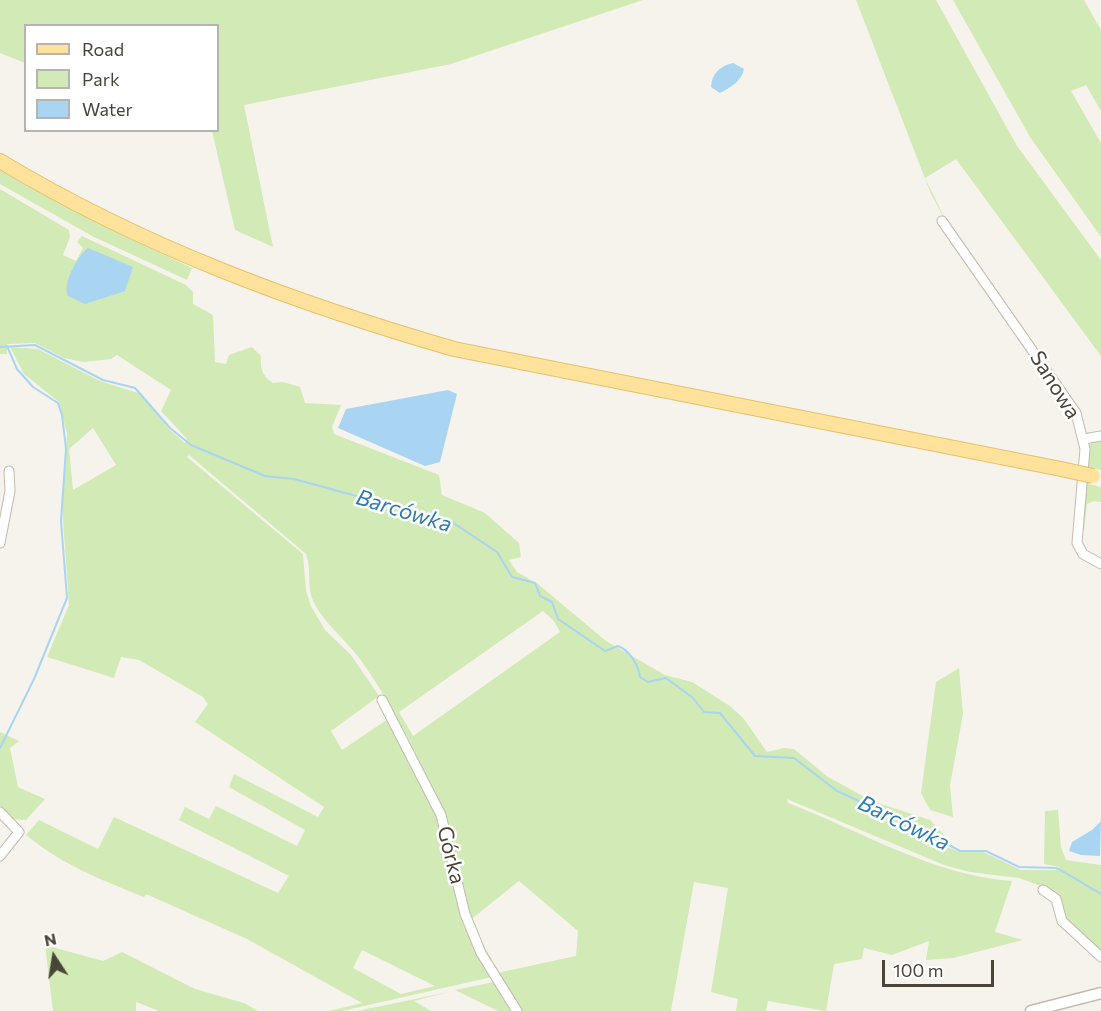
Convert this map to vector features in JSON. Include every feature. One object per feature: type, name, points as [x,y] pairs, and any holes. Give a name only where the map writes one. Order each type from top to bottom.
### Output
[{"type":"main road","points":[[0,161],[92,212],[194,260],[267,290],[378,328],[454,350],[1097,477]]},
{"type":"street","name":"Sanowa","points":[[942,221],[1070,401],[1084,439],[1085,461],[1077,543],[1083,554],[1101,564]]},
{"type":"street","points":[[1084,439],[1101,436]]},
{"type":"street","points":[[0,543],[10,491],[9,471]]},
{"type":"street","name":"Górka","points":[[382,700],[441,815],[465,914],[481,953],[517,1011]]},
{"type":"street","points":[[0,812],[19,832],[0,856]]},
{"type":"street","points":[[1043,890],[1056,899],[1062,921],[1101,957]]},
{"type":"street","points":[[1031,1011],[1101,993]]},
{"type":"green space","points":[[0,0],[643,0],[451,64],[244,105],[273,247],[235,230],[212,132],[219,132],[219,24],[24,24],[24,63],[0,53]]},
{"type":"green space","points":[[856,0],[936,0],[1017,146],[1101,260],[1101,356],[956,159],[925,178],[951,231],[931,194]]},
{"type":"green space","points":[[953,0],[1084,0],[1101,30],[1101,111],[1086,85],[1071,91],[1101,143],[1101,237],[1030,137]]},
{"type":"green space","points":[[0,168],[116,232],[192,268],[187,280],[94,237],[0,184]]},
{"type":"green space","points":[[0,189],[69,230],[70,237],[63,255],[76,261],[83,248],[77,242],[82,236],[186,285],[193,292],[193,304],[213,315],[215,362],[226,364],[229,355],[252,347],[261,356],[261,368],[264,375],[273,383],[283,382],[300,387],[305,403],[341,405],[332,427],[334,434],[439,475],[442,495],[485,513],[519,543],[521,557],[509,560],[517,572],[538,584],[606,641],[665,675],[692,682],[730,706],[744,719],[767,752],[784,748],[794,749],[828,777],[872,801],[930,820],[945,836],[941,844],[959,852],[979,850],[1021,870],[1055,870],[1060,867],[1044,864],[1045,811],[1058,810],[1061,847],[1066,860],[1101,865],[1101,955],[1066,923],[1058,898],[1047,888],[1019,878],[970,872],[944,865],[787,799],[788,803],[925,861],[982,877],[1012,881],[995,932],[1023,940],[953,958],[926,960],[929,941],[892,955],[864,948],[862,959],[834,964],[826,1011],[768,1001],[766,1011],[736,1011],[738,999],[711,992],[728,888],[694,882],[671,1011],[519,1011],[497,973],[576,956],[578,931],[519,881],[469,921],[462,894],[458,893],[466,925],[492,977],[342,1011],[329,1011],[362,1003],[247,939],[146,894],[144,897],[83,871],[54,855],[26,835],[39,820],[98,849],[114,817],[278,893],[289,876],[179,820],[185,807],[209,819],[216,806],[297,846],[305,830],[229,787],[234,774],[318,817],[324,807],[195,722],[208,704],[203,697],[139,660],[121,657],[114,678],[47,657],[69,605],[62,505],[67,434],[59,402],[24,374],[10,347],[38,349],[100,381],[141,394],[169,429],[185,443],[187,439],[161,411],[171,390],[117,355],[111,359],[84,362],[64,358],[35,343],[7,344],[7,354],[0,354]],"holes":[[[93,428],[116,465],[73,490],[69,449]],[[189,455],[306,554],[310,591],[314,603],[360,659],[401,725],[437,800],[452,847],[448,848],[434,805],[391,717],[342,750],[331,731],[379,696],[351,655],[325,630],[311,606],[306,591],[303,554],[187,457]],[[543,611],[554,621],[560,632],[413,736],[399,712]],[[362,950],[435,986],[401,994],[353,968]]]},
{"type":"green space","points":[[1101,439],[1101,470],[1091,468],[1089,484],[1101,487],[1101,502],[1094,501],[1087,504],[1084,530],[1081,529],[1088,445]]},
{"type":"green space","points":[[959,668],[963,714],[950,785],[953,817],[930,810],[921,793],[936,682]]},
{"type":"green space","points":[[0,732],[19,741],[10,748],[18,787],[45,799],[26,820],[14,819],[0,806]]},
{"type":"green space","points":[[476,929],[497,973],[486,955],[473,930]]},
{"type":"green space","points":[[45,945],[103,961],[122,952],[195,989],[244,1003],[258,1011],[159,1011],[136,1002],[136,1011],[53,1011]]},
{"type":"green space","points":[[494,982],[516,1011],[498,1011],[455,990]]},
{"type":"green space","points":[[449,992],[414,1001],[431,1011],[357,1011]]},
{"type":"water","points":[[733,63],[744,69],[743,73],[735,84],[720,93],[711,87],[713,78],[721,68]]},
{"type":"water","points":[[88,248],[133,267],[125,291],[85,304],[68,296],[69,278],[79,257]]},
{"type":"water","points":[[448,390],[457,394],[440,462],[425,466],[338,428],[346,409]]},
{"type":"water","points":[[1101,821],[1100,856],[1081,855],[1069,851],[1072,842],[1092,830]]},
{"type":"waterway","name":"Barcówka","points":[[0,347],[35,345],[103,380],[135,388],[170,428],[191,445],[265,476],[294,479],[452,522],[497,552],[512,577],[535,583],[540,596],[552,602],[558,619],[605,651],[618,646],[622,648],[632,658],[640,677],[648,682],[666,678],[693,698],[704,712],[720,713],[755,756],[794,758],[837,791],[857,800],[867,809],[897,817],[960,851],[986,851],[1019,867],[1057,868],[1101,894]]},
{"type":"waterway","points":[[0,748],[34,679],[67,598],[61,521],[66,449],[62,415],[58,403],[33,387],[17,369],[7,346]]}]
